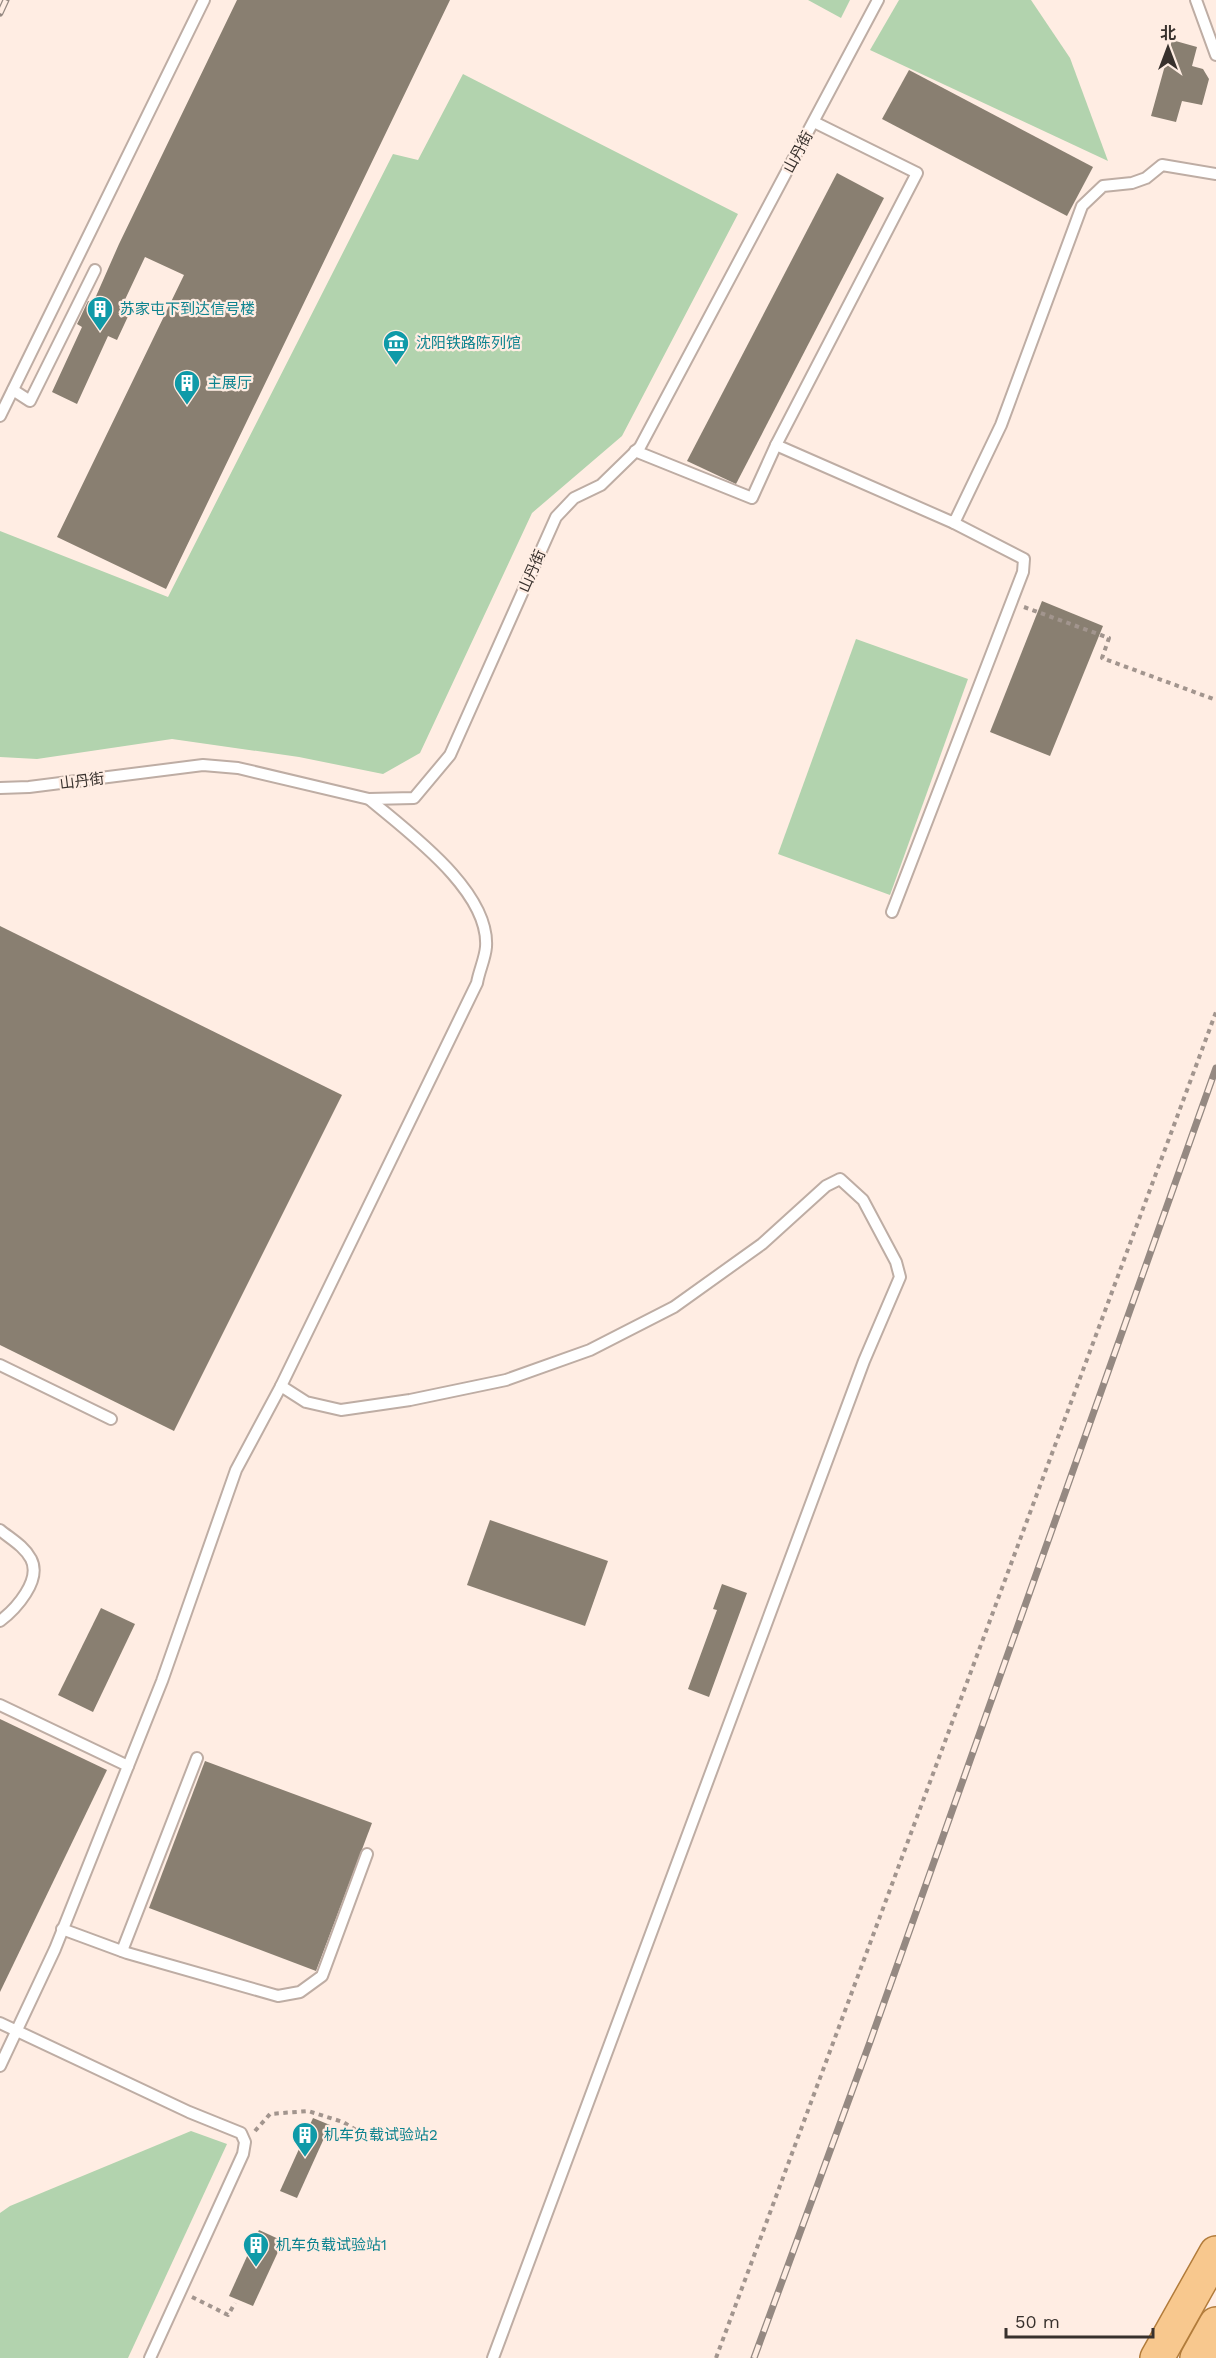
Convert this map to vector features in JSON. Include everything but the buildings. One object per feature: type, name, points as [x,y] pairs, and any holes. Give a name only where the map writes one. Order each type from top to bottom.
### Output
[{"type":"main road","points":[[1157,2358],[1216,2253]]},
{"type":"main road","points":[[1197,2358],[1216,2324]]},
{"type":"lane","points":[[0,416],[204,0]]},
{"type":"lane","name":"山丹街","points":[[0,788],[28,788],[203,765],[238,768],[369,799],[414,798],[450,755],[556,517],[573,498],[601,485],[640,447],[878,0]]},
{"type":"lane","points":[[1196,0],[1216,55]]},
{"type":"lane","points":[[635,451],[752,498],[776,445],[916,173],[814,122]]},
{"type":"lane","points":[[954,523],[1001,425],[1082,206],[1103,186],[1132,183],[1146,177],[1162,165],[1216,174]]},
{"type":"lane","points":[[13,390],[30,401],[95,270]]},
{"type":"lane","points":[[66,281],[85,291]]},
{"type":"lane","points":[[776,445],[954,523],[1024,559],[1023,572],[1012,602],[892,912]]},
{"type":"lane","points":[[0,2066],[63,1929],[162,1681],[236,1470],[281,1386],[477,983],[486,946],[482,916],[450,870],[369,799]]},
{"type":"lane","points":[[281,1386],[306,1402],[341,1410],[410,1400],[506,1380],[590,1350],[674,1307],[762,1244],[826,1186],[840,1179],[863,1200],[896,1262],[900,1277],[860,1372],[493,2358]]},
{"type":"lane","points":[[0,1365],[111,1419]]},
{"type":"lane","points":[[0,1530],[22,1546],[32,1561],[32,1585],[9,1614],[0,1621]]},
{"type":"lane","points":[[0,1706],[128,1766]]},
{"type":"lane","points":[[122,1951],[196,1758]]},
{"type":"lane","points":[[63,1929],[122,1951],[278,1996],[300,1992],[322,1976],[368,1854]]},
{"type":"lane","points":[[0,2023],[189,2112],[241,2133],[245,2142],[243,2154],[150,2358]]},
{"type":"path","points":[[1012,602],[1109,638],[1102,658],[1216,700]]},
{"type":"path","points":[[716,2358],[1216,1012]]},
{"type":"path","points":[[245,2142],[270,2114],[308,2111],[343,2122],[364,2135]]},
{"type":"path","points":[[181,2291],[228,2315],[235,2302]]},
{"type":"green space","points":[[808,0],[850,0],[841,18]]},
{"type":"green space","points":[[899,0],[1031,0],[1070,58],[1108,161],[870,50]]},
{"type":"green space","points":[[463,74],[738,214],[622,436],[532,513],[420,753],[383,774],[299,757],[172,739],[37,759],[0,757],[0,531],[168,597],[393,154],[418,160]]},
{"type":"green space","points":[[856,639],[968,679],[890,895],[778,854]]},
{"type":"green space","points":[[191,2131],[227,2144],[128,2358],[0,2358],[0,2213],[10,2206]]},
{"type":"railway","points":[[0,13],[6,0]]},
{"type":"railway","points":[[754,2358],[870,2042],[1216,1068]]},
{"type":"place","name":"苏家屯下到达信号楼","points":[[100,332]]},
{"type":"place","name":"沈阳铁路陈列馆","points":[[396,366]]},
{"type":"place","name":"主展厅","points":[[187,406]]},
{"type":"place","name":"机车负载试验站2","points":[[305,2158]]},
{"type":"place","name":"机车负载试验站1","points":[[256,2268]]}]
